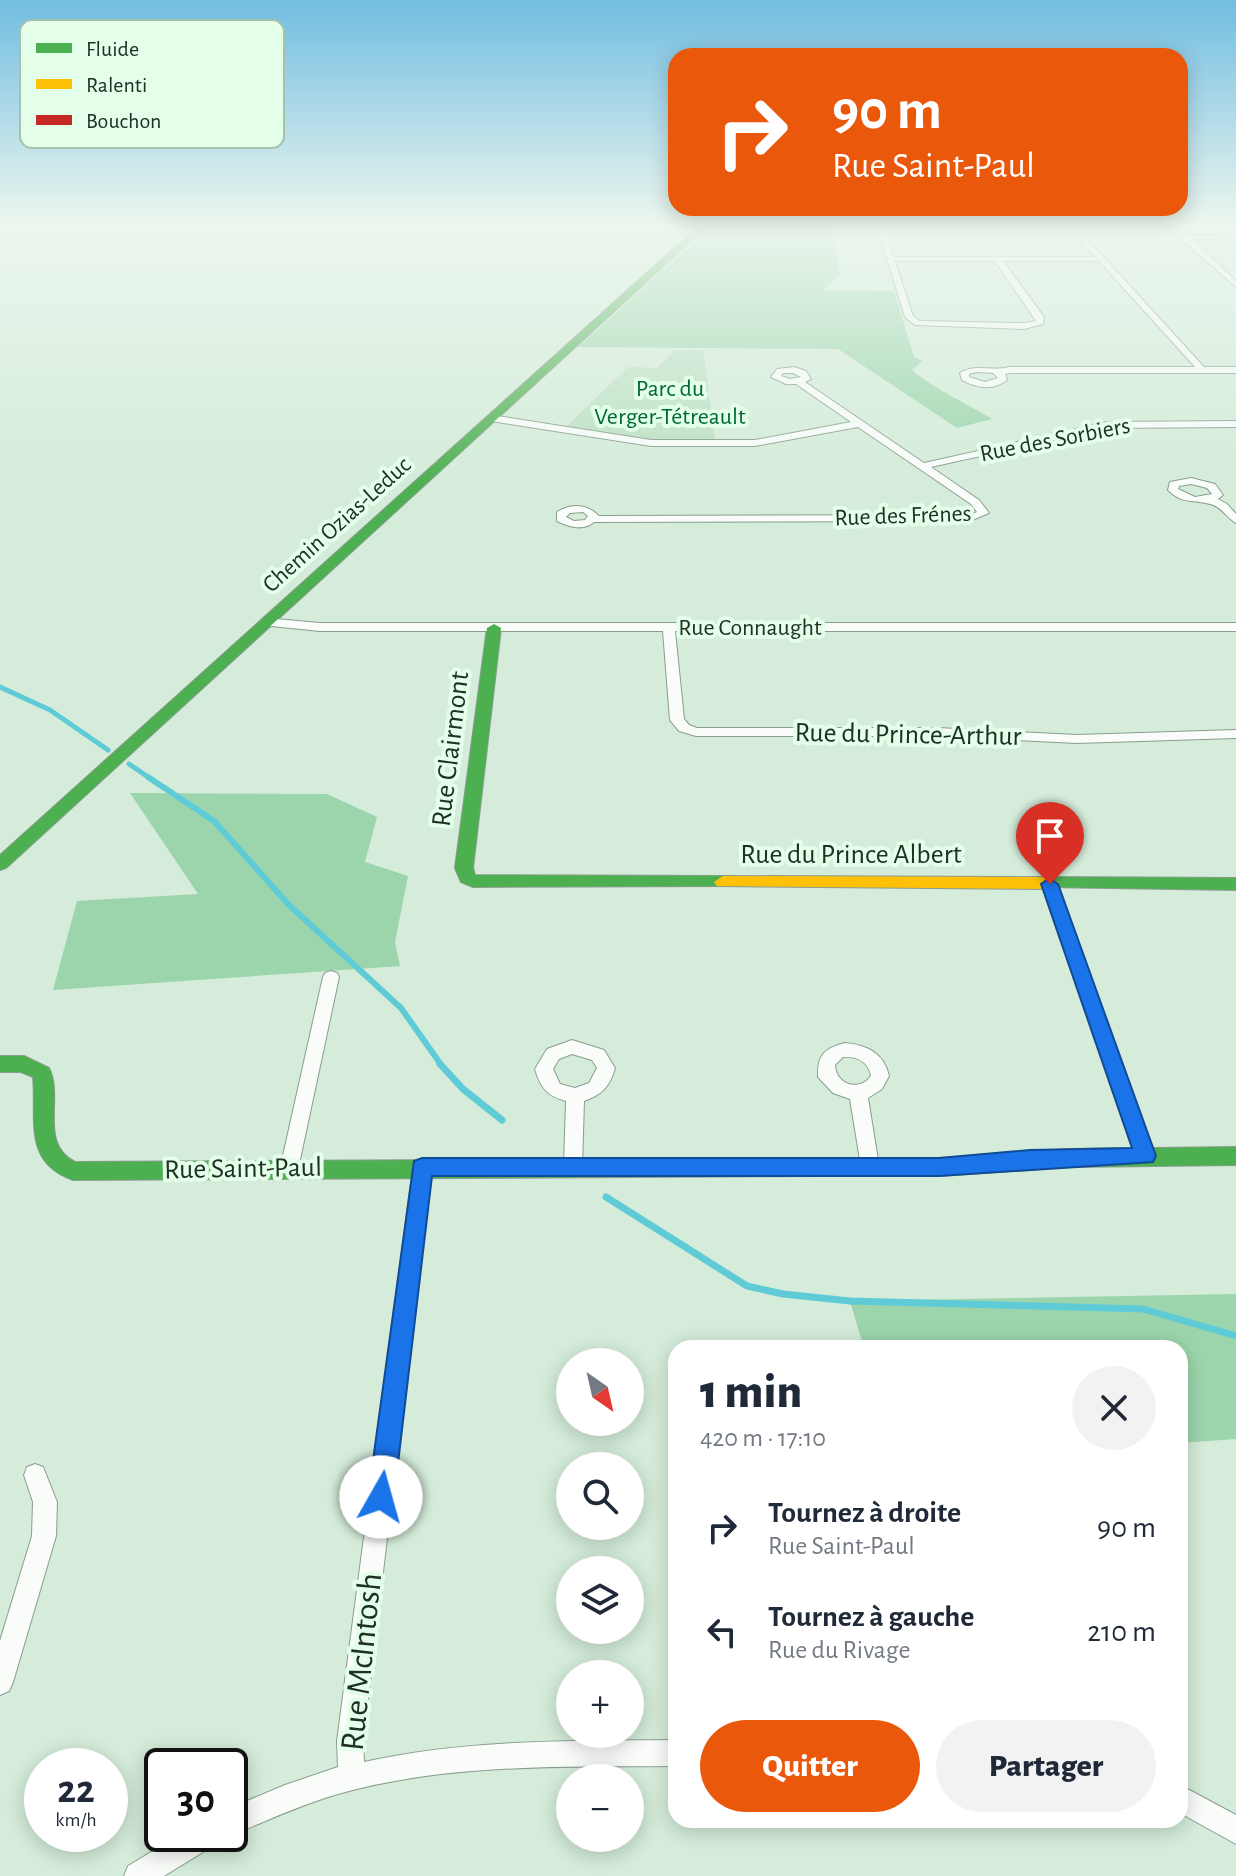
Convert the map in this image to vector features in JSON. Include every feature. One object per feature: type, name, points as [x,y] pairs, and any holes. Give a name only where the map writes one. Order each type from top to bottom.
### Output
[{"type":"street","name":"Chemin Ozias-Leduc","points":[[0,864],[610,311]]},
{"type":"street","points":[[907,311],[915,322],[934,326],[1024,326],[1040,322],[1035,311]]},
{"type":"street","points":[[1148,311],[1202,370]]},
{"type":"street","points":[[999,373],[1009,370],[1236,370]]},
{"type":"street","name":"Rue des Frénes","points":[[594,519],[970,518],[983,514],[981,506],[799,382]]},
{"type":"street","points":[[491,418],[630,442],[666,443],[755,443],[862,423]]},
{"type":"street","name":"Rue des Sorbiers","points":[[923,466],[1107,425],[1236,424]]},
{"type":"street","points":[[1211,500],[1223,506],[1236,520]]},
{"type":"street","name":"Rue Connaught","points":[[265,622],[309,627],[494,628],[1236,627]]},
{"type":"street","name":"Rue Clairmont","points":[[467,878],[464,868],[494,628]]},
{"type":"street","name":"Rue du Prince-Arthur","points":[[669,628],[676,717],[681,725],[696,732],[937,732],[1077,739],[1236,734]]},
{"type":"street","name":"Rue du Prince Albert","points":[[467,878],[481,883],[1236,884]]},
{"type":"street","points":[[1050,884],[1145,1156]]},
{"type":"street","points":[[289,1169],[331,977]]},
{"type":"street","name":"Rue Saint-Paul","points":[[0,1064],[30,1065],[42,1073],[47,1155],[61,1169],[939,1167],[1030,1159],[1236,1156]]},
{"type":"street","points":[[858,1093],[870,1166]]},
{"type":"street","points":[[573,1166],[575,1095]]},
{"type":"street","name":"Rue McIntosh","points":[[352,1776],[350,1741],[422,1167]]},
{"type":"street","points":[[0,1682],[44,1536],[45,1502],[35,1475]]},
{"type":"street","points":[[248,1814],[352,1776],[456,1758],[668,1753]]},
{"type":"street","points":[[1188,1803],[1236,1830]]},
{"type":"street","points":[[138,1876],[177,1852]]},
{"type":"green space","points":[[618,311],[900,311],[914,357],[923,361],[912,370],[992,419],[957,428],[838,349],[578,347]]},
{"type":"green space","name":"Parc du Verger-Tétreault","points":[[675,350],[703,350],[715,440],[645,439],[566,427],[628,367],[657,368]]},
{"type":"green space","points":[[130,793],[327,794],[377,817],[365,862],[408,876],[395,942],[400,966],[53,990],[77,901],[198,894]]},
{"type":"green space","points":[[1236,1294],[1236,1439],[1188,1442],[1188,1340],[862,1340],[850,1301]]},
{"type":"waterway","points":[[0,687],[50,710],[108,750]]},
{"type":"waterway","points":[[129,764],[151,779]]},
{"type":"waterway","points":[[151,779],[214,821],[288,904],[401,1008],[442,1066]]},
{"type":"waterway","points":[[440,1064],[463,1089],[502,1120]]},
{"type":"waterway","points":[[606,1197],[747,1286],[783,1294],[850,1301],[1143,1309],[1236,1336]]},
{"type":"traffic: fast","points":[[0,864],[610,311]]},
{"type":"traffic: fast","points":[[494,628],[464,868],[467,878],[473,881],[723,882]]},
{"type":"traffic: fast","points":[[1050,883],[1236,884]]},
{"type":"traffic: fast","points":[[0,1064],[24,1064],[42,1073],[46,1143],[51,1155],[73,1171],[826,1167]]},
{"type":"traffic: fast","points":[[1070,1158],[1236,1156]]},
{"type":"traffic: slow","points":[[723,882],[1050,883]]},
{"type":"traffic: jam","points":[[826,1167],[939,1167],[1070,1158]]},
{"type":"route","points":[[381,1497],[422,1167],[939,1167],[1030,1159],[1145,1156],[1050,884]]}]
